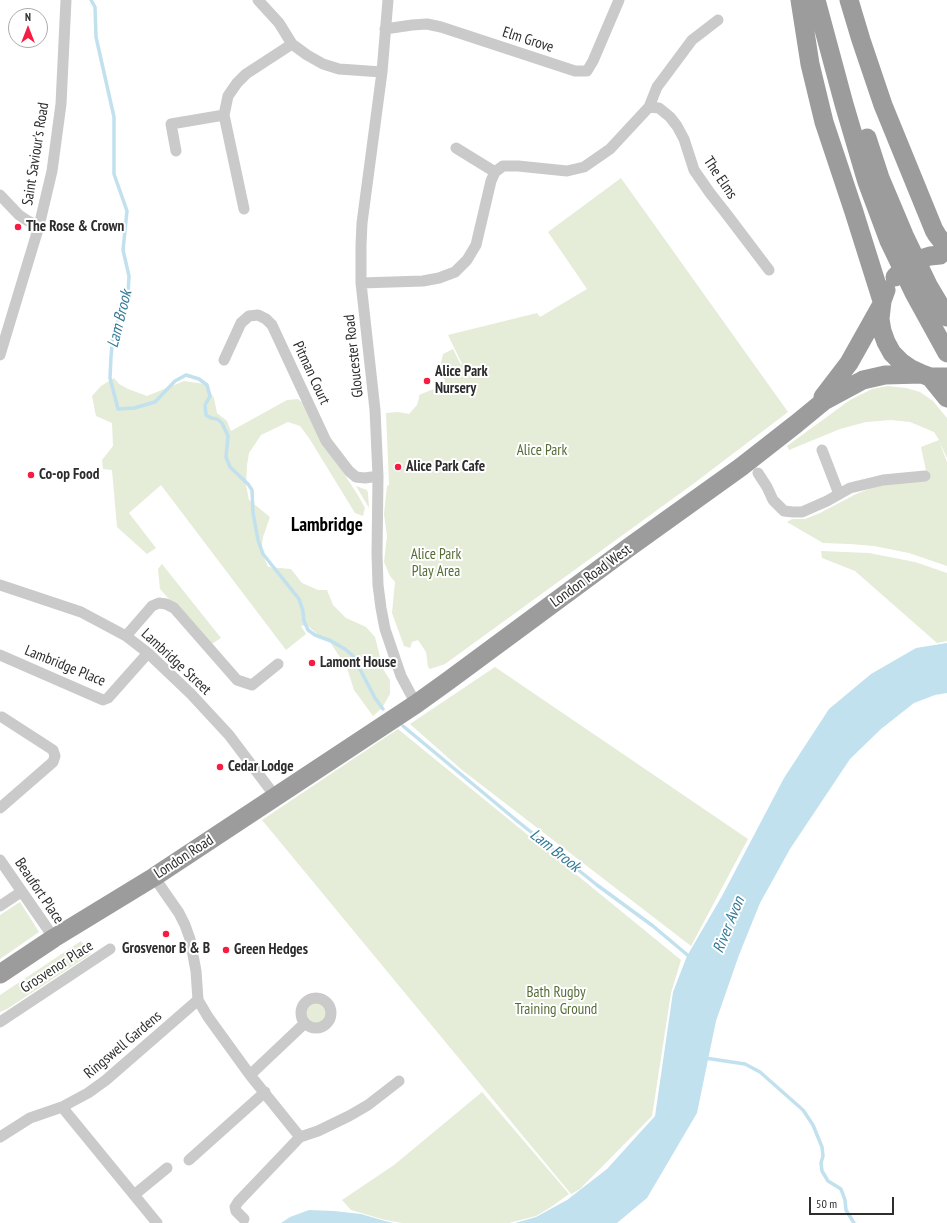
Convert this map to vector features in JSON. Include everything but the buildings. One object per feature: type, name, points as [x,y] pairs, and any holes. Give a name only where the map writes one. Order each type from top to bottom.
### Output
[{"type":"highway","points":[[800,0],[810,64],[824,122],[854,212],[882,304],[880,319],[882,331],[889,348],[901,362],[911,369],[936,376],[947,398]]},
{"type":"highway","points":[[816,0],[867,182],[889,240],[914,293],[947,353]]},
{"type":"highway","points":[[829,0],[868,143],[880,178],[904,235],[929,287],[947,317]]},
{"type":"highway","points":[[849,0],[883,105],[944,253]]},
{"type":"highway","name":"London Road West","points":[[813,409],[849,363],[882,304],[887,288],[895,277],[905,267],[917,260],[944,253]]},
{"type":"highway","name":"London Road West","points":[[365,737],[416,704],[455,676],[634,543],[741,467],[824,401],[863,380],[885,375],[936,376]]},
{"type":"highway","name":"London Road","points":[[0,974],[54,938],[154,877],[365,737]]},
{"type":"street","name":"Saint Saviour's Road","points":[[0,355],[39,226],[52,171],[61,104],[66,0]]},
{"type":"street","points":[[258,0],[279,23],[292,44],[307,55],[323,64],[339,69],[382,72]]},
{"type":"street","name":"Gloucester Road","points":[[388,0],[382,72],[362,223],[360,245],[361,283],[375,410],[378,476],[377,554],[378,585],[381,608],[385,629],[401,676],[416,704]]},
{"type":"street","name":"Elm Grove","points":[[385,29],[427,24],[442,27],[575,71],[587,71],[593,61],[619,0]]},
{"type":"street","points":[[361,283],[423,280],[439,278],[455,272],[467,260],[476,244],[491,181],[495,172],[503,166],[567,171],[584,167],[610,149],[649,107],[657,87],[692,40],[718,20]]},
{"type":"street","points":[[244,209],[224,115],[228,96],[237,82],[246,74],[292,44]]},
{"type":"street","name":"The Elms","points":[[649,107],[659,108],[678,126],[694,170],[769,270]]},
{"type":"street","points":[[176,151],[171,124],[224,115]]},
{"type":"street","points":[[456,148],[495,172]]},
{"type":"street","points":[[0,195],[19,215],[39,226]]},
{"type":"street","name":"Pitman Court","points":[[224,360],[241,323],[249,316],[258,315],[266,319],[272,325],[326,441],[349,472],[356,477],[365,478],[378,476]]},
{"type":"street","points":[[822,450],[839,494]]},
{"type":"street","points":[[758,453],[758,473],[773,500],[784,511],[802,512],[850,488],[883,480],[925,476]]},
{"type":"street","points":[[741,467],[748,468],[758,473]]},
{"type":"street","points":[[0,585],[81,612],[126,636]]},
{"type":"street","name":"Lambridge Street","points":[[275,796],[229,735],[191,694],[148,653],[126,636],[152,606],[159,603],[166,604],[174,608],[237,680],[252,685],[278,664]]},
{"type":"street","name":"Lambridge Place","points":[[0,655],[103,700],[108,698],[148,653]]},
{"type":"street","points":[[0,808],[53,762],[55,756],[52,750],[2,717]]},
{"type":"street","name":"Beaufort Place","points":[[0,860],[54,938]]},
{"type":"street","points":[[154,877],[186,925],[196,971],[198,1000],[208,1017],[250,1075],[300,1138]]},
{"type":"street","points":[[0,906],[21,892]]},
{"type":"street","name":"Grosvenor Place","points":[[0,1022],[110,949]]},
{"type":"street","name":"Ringswell Gardens","points":[[0,1137],[30,1118],[62,1107],[88,1093],[106,1080],[198,1000]]},
{"type":"street","points":[[250,1075],[305,1023]]},
{"type":"street","points":[[244,1219],[236,1211],[235,1207],[238,1202],[300,1138],[349,1116],[368,1105],[399,1081]]},
{"type":"street","points":[[189,1160],[264,1092]]},
{"type":"street","points":[[62,1107],[157,1223]]},
{"type":"street","points":[[134,1195],[167,1168]]},
{"type":"green space","name":"Alice Park","points":[[621,178],[788,412],[693,484],[445,664],[430,669],[428,667],[426,652],[418,640],[412,642],[410,648],[404,646],[392,613],[395,582],[390,576],[384,562],[387,536],[384,514],[387,486],[389,485],[386,413],[398,412],[409,414],[417,405],[419,395],[446,384],[440,367],[443,354],[453,349],[461,365],[462,364],[448,335],[537,313],[540,317],[587,289],[548,232]]},
{"type":"green space","points":[[114,378],[119,384],[128,389],[147,396],[184,381],[205,384],[214,398],[217,413],[227,421],[231,431],[287,400],[298,399],[305,405],[320,436],[365,508],[363,516],[355,513],[300,426],[288,422],[261,435],[249,453],[246,485],[249,500],[270,517],[263,537],[261,551],[268,567],[291,569],[302,583],[318,590],[327,590],[333,605],[346,618],[366,627],[375,637],[383,669],[390,680],[390,694],[382,708],[373,716],[354,690],[347,668],[330,642],[317,634],[307,625],[301,626],[306,634],[286,650],[161,485],[129,513],[156,548],[147,554],[117,527],[112,470],[103,469],[102,460],[113,446],[112,423],[96,416],[92,396],[101,386]]},
{"type":"green space","points":[[888,386],[906,388],[920,392],[933,401],[947,418],[947,458],[939,441],[947,462],[947,566],[909,553],[874,546],[823,543],[787,522],[792,519],[805,519],[820,513],[856,494],[874,487],[893,483],[928,480],[921,447],[939,440],[934,432],[910,422],[891,420],[866,422],[840,429],[789,450],[787,446],[850,400],[872,389]]},
{"type":"green space","points":[[356,486],[367,490],[369,508]]},
{"type":"green space","points":[[821,551],[869,553],[915,562],[947,573],[947,641],[937,643],[855,571],[822,558]]},
{"type":"green space","points":[[162,564],[221,638],[210,645],[160,589],[158,569]]},
{"type":"green space","points":[[495,667],[748,839],[691,946],[462,770],[410,724]]},
{"type":"green space","name":"Bath Rugby Training Ground","points":[[398,729],[681,960],[671,993],[652,1116],[580,1189],[571,1194],[262,820]]},
{"type":"green space","points":[[20,902],[39,932],[0,959],[0,915]]},
{"type":"green space","points":[[81,941],[91,954],[7,1009],[0,1012],[0,995]]},
{"type":"green space","points":[[316,1002],[324,1005],[327,1013],[324,1021],[316,1024],[308,1021],[305,1013],[308,1005]]},
{"type":"green space","points":[[482,1092],[569,1194],[536,1216],[509,1223],[402,1223],[385,1220],[351,1210],[342,1200],[394,1165]]},
{"type":"water","name":"River Avon","points":[[947,643],[947,693],[935,695],[914,703],[881,729],[850,759],[790,849],[760,903],[739,955],[716,1021],[697,1113],[647,1198],[617,1223],[515,1223],[536,1217],[567,1200],[607,1169],[655,1116],[673,992],[687,956],[722,896],[784,778],[829,709],[871,674],[916,648]]},
{"type":"water","points":[[309,1210],[361,1214],[394,1223],[281,1223],[290,1217]]},
{"type":"waterway","name":"Lam Brook","points":[[91,0],[95,7],[96,37],[114,117],[114,174],[127,211],[123,250],[129,276],[128,294],[113,334],[110,378],[118,409],[134,408],[155,402],[175,381],[186,375],[199,379],[207,385],[210,396],[205,405],[206,415],[217,419],[222,423],[228,436],[226,457],[230,467],[248,484],[252,490],[253,513],[258,540],[263,554],[299,599],[303,611],[304,621],[308,630],[315,635],[331,641],[345,649],[353,656],[375,698],[383,709]]},
{"type":"waterway","name":"Lam Brook","points":[[403,726],[516,820],[597,885],[653,926],[691,958]]},
{"type":"waterway","points":[[705,1058],[745,1064],[760,1072],[803,1110],[813,1125],[822,1147],[822,1171],[828,1181],[841,1189],[845,1200],[846,1210],[854,1223]]},
{"type":"place","name":"The Rose & Crown","points":[[18,227]]},
{"type":"place","name":"Alice Park Nursery","points":[[427,381]]},
{"type":"place","name":"Alice Park Cafe","points":[[398,467]]},
{"type":"place","name":"Co-op Food","points":[[31,475]]},
{"type":"place","name":"Lamont House","points":[[312,663]]},
{"type":"place","name":"Cedar Lodge","points":[[220,767]]},
{"type":"place","name":"Grosvenor B & B","points":[[166,934]]},
{"type":"place","name":"Green Hedges","points":[[226,950]]},
{"type":"district","name":"Lambridge","points":[[327,526]]},
{"type":"park label","name":"Alice Park Play Area","points":[[436,564]]}]
